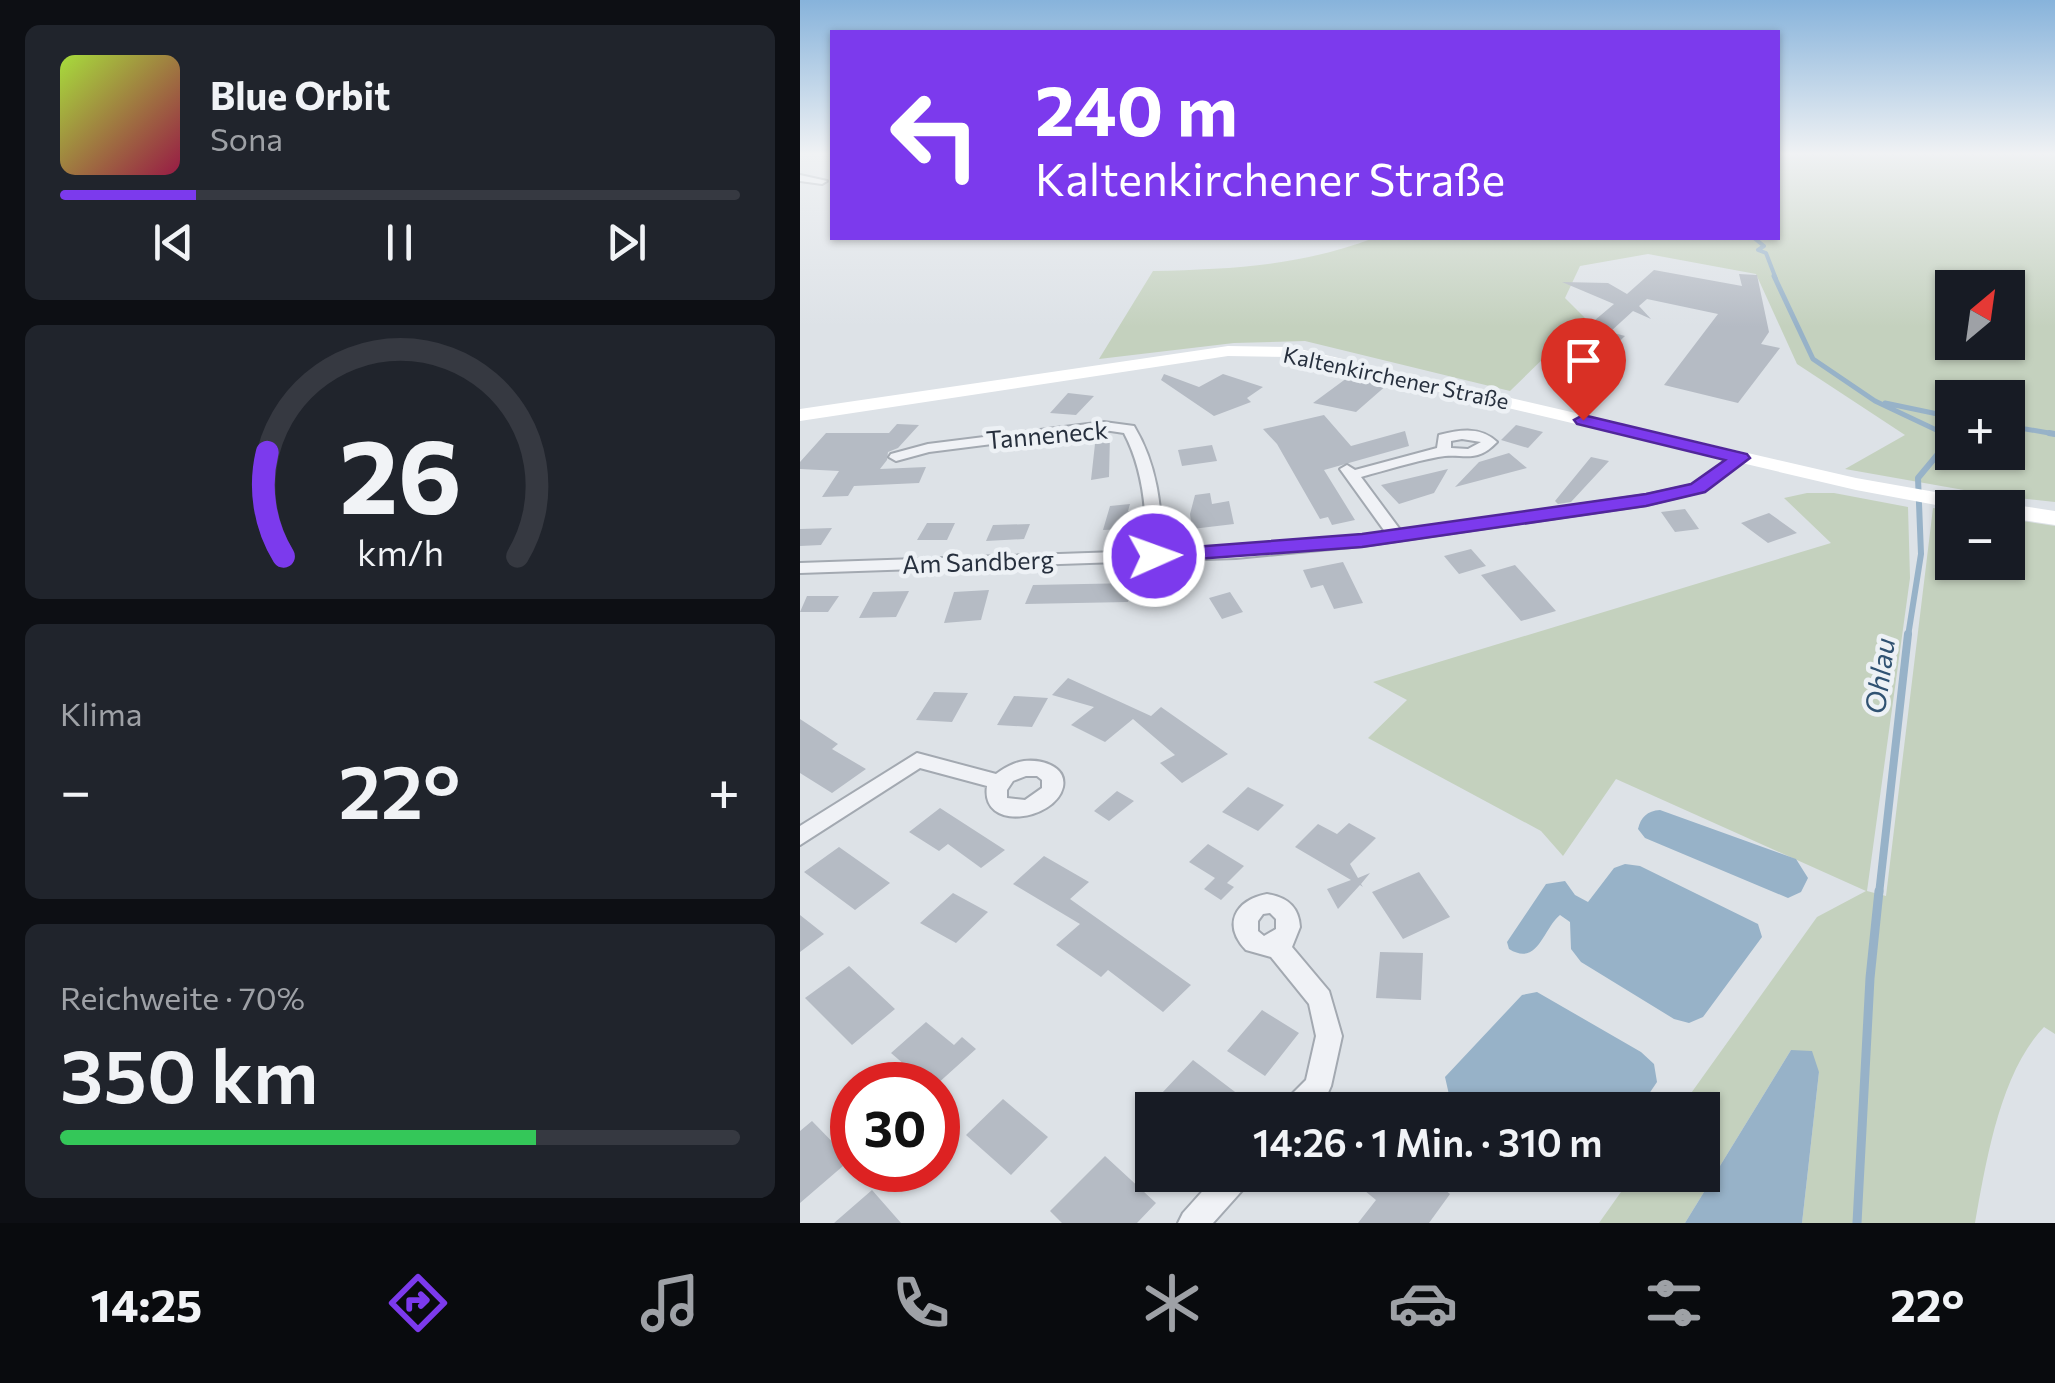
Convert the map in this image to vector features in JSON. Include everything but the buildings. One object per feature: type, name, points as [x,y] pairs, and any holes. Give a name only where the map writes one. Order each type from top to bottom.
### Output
[{"type":"main road","name":"Kaltenkirchener Straße","points":[[800,415],[1257,349],[1331,359],[1740,458],[1935,499]]},
{"type":"main road","points":[[2025,514],[2055,518]]},
{"type":"street","name":"Tanneneck","points":[[896,457],[928,448],[1084,428],[1128,429],[1139,445],[1155,522],[1154,556]]},
{"type":"street","points":[[1396,536],[1349,472],[1444,451]]},
{"type":"street","name":"Am Sandberg","points":[[800,568],[1236,553],[1396,536],[1675,494],[1698,488],[1740,458]]},
{"type":"street","points":[[800,837],[917,760],[1000,782]]},
{"type":"street","points":[[1274,944],[1320,999],[1329,1036],[1318,1086],[1312,1092]]},
{"type":"street","points":[[1194,1223],[1222,1192]]},
{"type":"green space","points":[[1780,212],[2055,212],[2055,502],[2025,499],[2025,490],[1964,490],[1845,469],[1905,435],[1797,364],[1756,274],[1648,254],[1580,266],[1565,298],[1585,318],[1510,391],[1305,341],[1234,343],[1099,359],[1153,271],[1265,264],[1319,255],[1368,240],[1780,240]]},
{"type":"green space","points":[[1834,493],[1908,507],[1910,578],[1867,891],[1886,896],[1933,508],[1935,580],[2025,580],[2025,522],[2055,526],[2055,1034],[2044,1027],[2016,1068],[1997,1119],[1975,1223],[1802,1223],[1819,1072],[1791,1050],[1720,1166],[1720,1092],[1692,1092],[1817,917],[1866,891],[1616,779],[1563,856],[1541,831],[1368,738],[1407,700],[1373,682],[1831,543],[1784,498]]},
{"type":"green space","points":[[1621,1192],[1704,1192],[1685,1223],[1599,1223]]},
{"type":"water","points":[[1660,810],[1796,859],[1808,878],[1801,892],[1788,898],[1645,838],[1638,829],[1641,821],[1648,813]]},
{"type":"water","points":[[1625,864],[1640,866],[1758,924],[1762,937],[1703,1017],[1689,1023],[1674,1019],[1581,962],[1571,949],[1570,922],[1560,915],[1533,950],[1519,953],[1509,949],[1507,942],[1546,884],[1565,881],[1575,895],[1588,902],[1614,868]]},
{"type":"water","points":[[1537,992],[1641,1052],[1654,1064],[1657,1082],[1650,1092],[1448,1092],[1445,1077],[1522,995]]},
{"type":"water","points":[[1791,1050],[1812,1051],[1819,1072],[1802,1223],[1685,1223],[1704,1192],[1720,1192],[1720,1166]]},
{"type":"waterway","name":"Ohlau","points":[[1756,240],[1764,246],[1758,250],[1766,253],[1776,279]]},
{"type":"waterway","name":"Ohlau","points":[[1774,276],[1813,359],[1875,401],[1935,429]]},
{"type":"waterway","points":[[1885,403],[1935,413]]},
{"type":"waterway","points":[[2025,429],[2055,434],[2049,433]]},
{"type":"waterway","name":"Ohlau","points":[[1908,636],[1921,554],[1918,478],[1935,458]]},
{"type":"waterway","name":"Ohlau","points":[[1879,894],[1908,634]]},
{"type":"waterway","name":"Ohlau","points":[[1857,1223],[1870,978],[1879,891]]},
{"type":"route","points":[[1154,556],[1236,553],[1362,540],[1646,500],[1698,488],[1740,458],[1583,420]]}]
